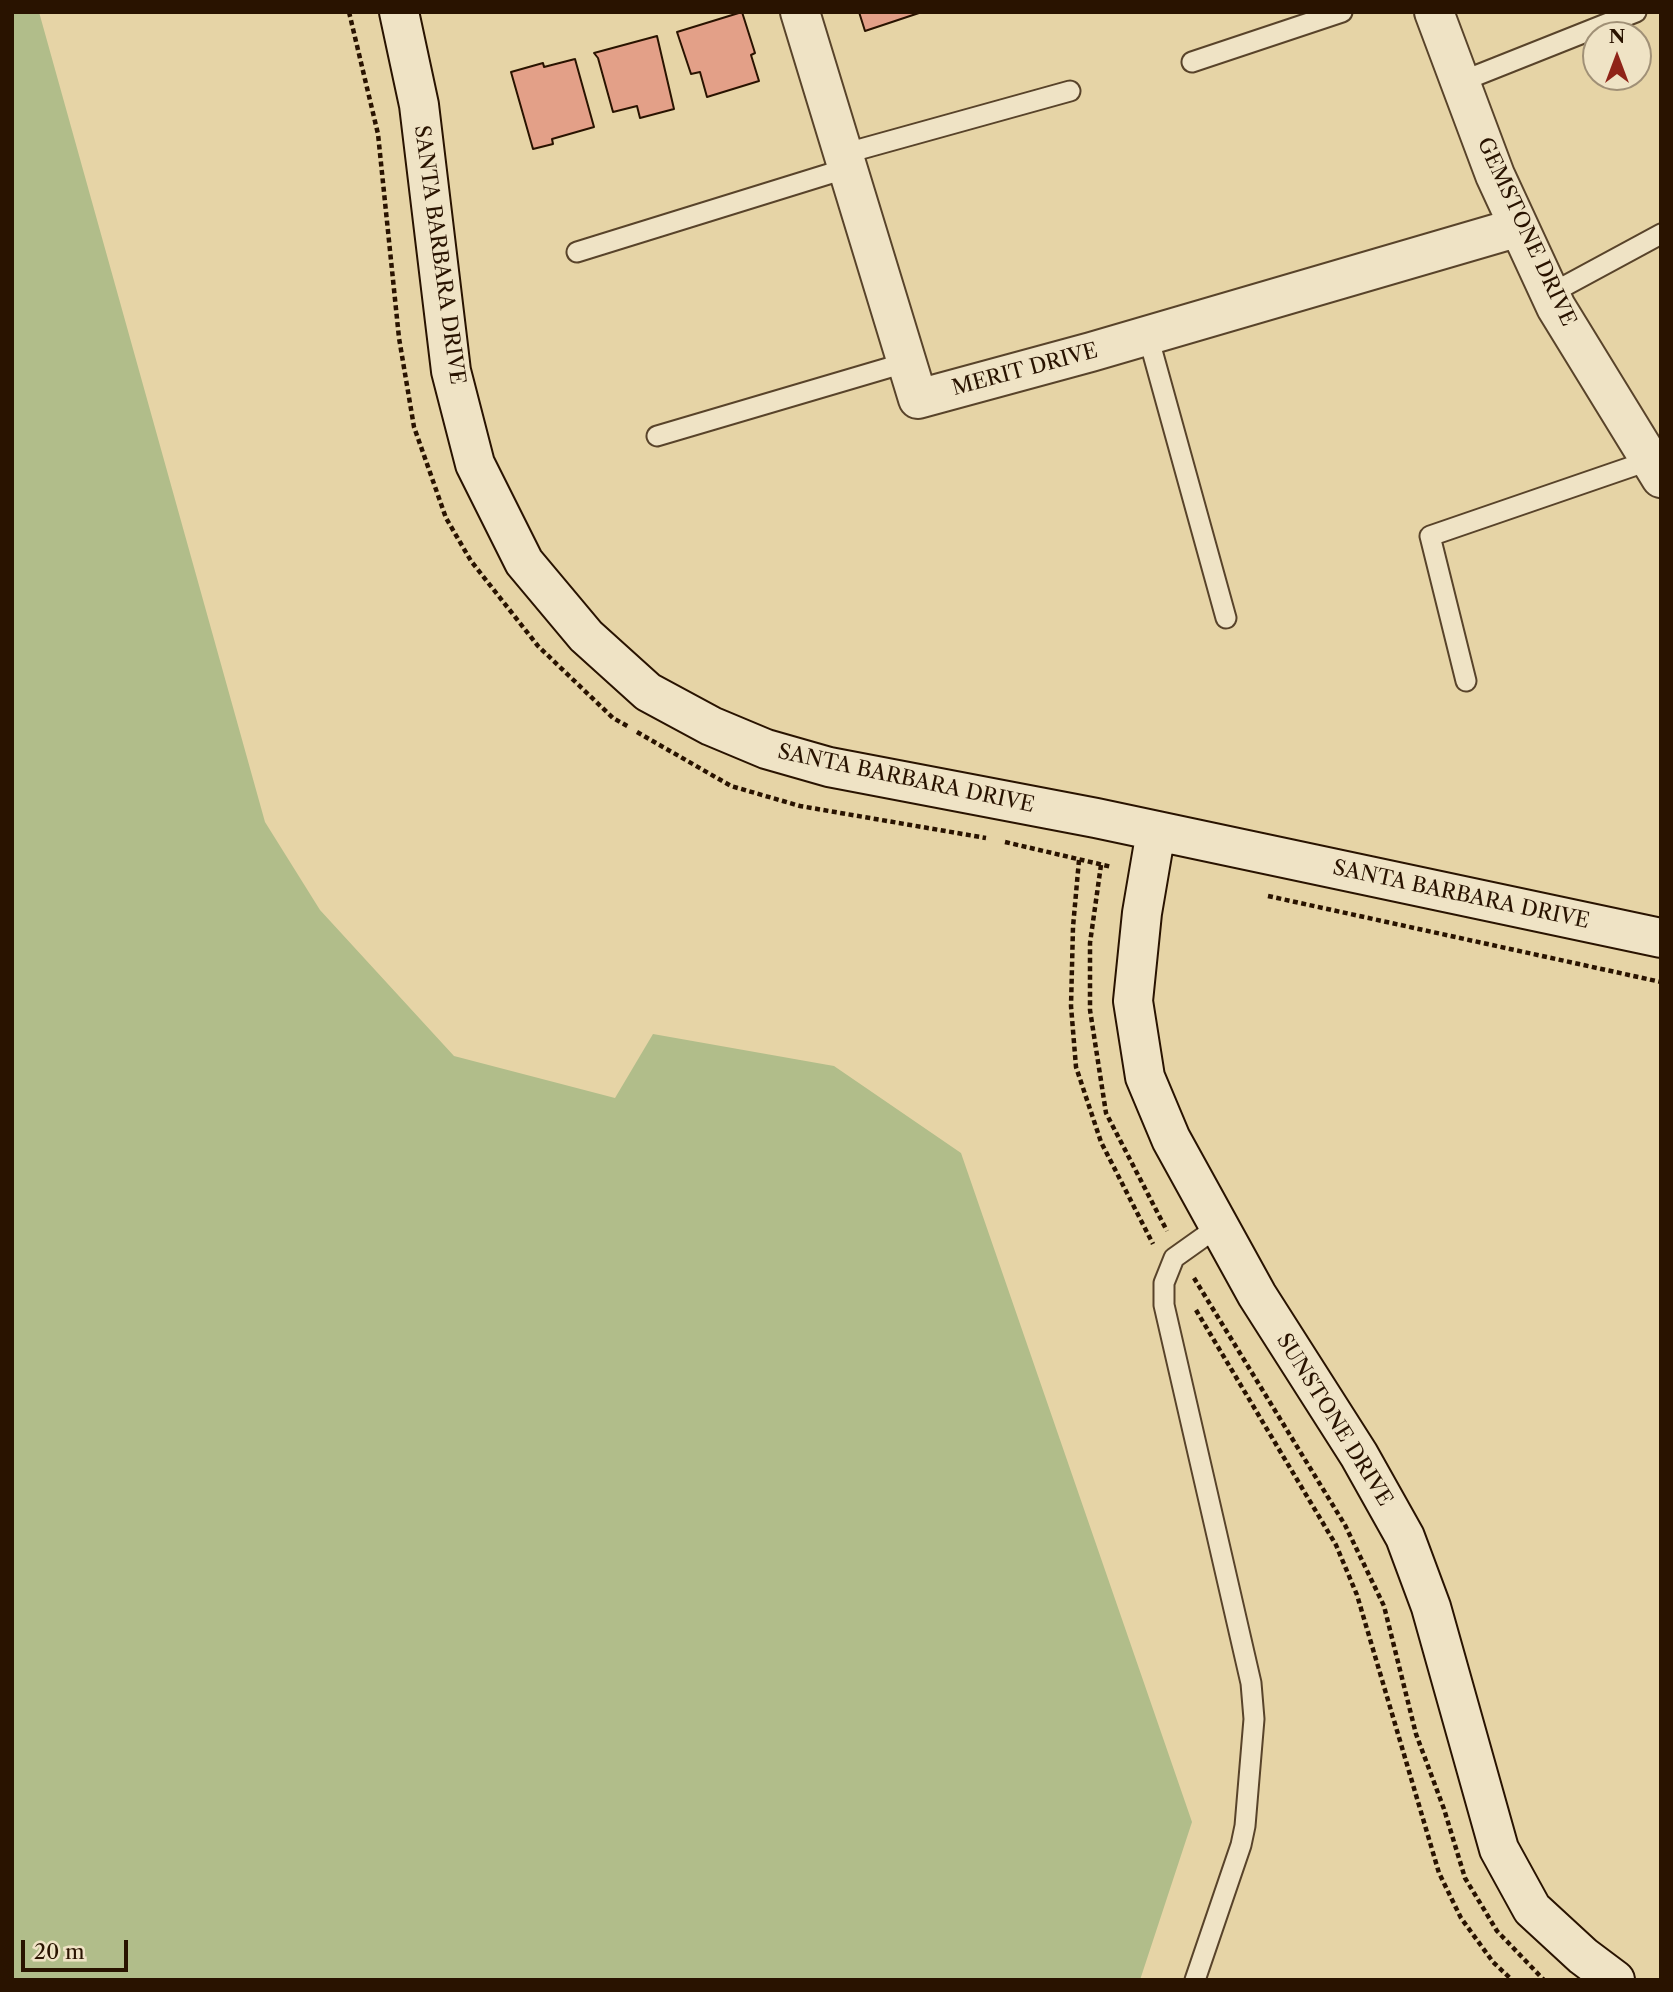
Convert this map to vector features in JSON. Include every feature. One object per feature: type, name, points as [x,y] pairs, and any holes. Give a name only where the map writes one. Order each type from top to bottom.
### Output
[{"type":"street","name":"SANTA BARBARA DRIVE","points":[[399,12],[419,105],[451,371],[475,464],[524,562],[586,636],[648,692],[711,726],[766,750],[829,766],[1156,831],[1661,939]]},
{"type":"street","name":"MERIT DRIVE","points":[[800,12],[918,398],[1148,335],[1519,227]]},
{"type":"street","name":"GEMSTONE DRIVE","points":[[1434,12],[1495,175],[1556,307],[1656,469]]},
{"type":"street","name":"SUNSTONE DRIVE","points":[[1156,831],[1148,873],[1133,1002],[1145,1077],[1171,1139],[1257,1295],[1359,1455],[1405,1537],[1431,1607],[1499,1849],[1532,1909],[1583,1956],[1615,1980]]},
{"type":"lane","points":[[1192,62],[1342,12]]},
{"type":"lane","points":[[1460,82],[1636,12]]},
{"type":"lane","points":[[577,252],[846,161],[1070,91]]},
{"type":"lane","points":[[1550,294],[1661,234]]},
{"type":"lane","points":[[1148,335],[1226,618]]},
{"type":"lane","points":[[657,436],[908,362]]},
{"type":"lane","points":[[1466,681],[1430,536],[1656,469]]},
{"type":"lane","points":[[1195,1980],[1243,1835],[1254,1719],[1251,1683],[1164,1305],[1164,1283],[1174,1262],[1219,1226]]},
{"type":"path","points":[[349,12],[378,134],[398,338],[414,427],[446,518],[471,561],[538,646],[613,718],[732,786],[800,806],[998,840],[1101,865],[1148,873]]},
{"type":"path","points":[[1079,860],[1073,927],[1071,1006],[1076,1067],[1101,1142],[1143,1228],[1174,1262],[1345,1525],[1384,1606],[1416,1734],[1444,1809],[1465,1878],[1497,1931],[1545,1980]]},
{"type":"path","points":[[1101,865],[1090,943],[1090,1010],[1106,1113],[1174,1262],[1336,1545],[1357,1595],[1438,1873],[1461,1918],[1493,1962],[1512,1980]]},
{"type":"path","points":[[1261,894],[1661,982]]},
{"type":"green space","points":[[12,12],[39,12],[265,822],[320,910],[454,1056],[615,1098],[653,1034],[834,1066],[961,1153],[1192,1822],[1140,1980],[12,1980]]},
{"type":"building","points":[[742,12],[755,53],[751,55],[759,81],[707,97],[700,72],[691,74],[677,32]]},
{"type":"building","points":[[859,12],[922,12],[865,31]]},
{"type":"building","points":[[657,36],[674,109],[640,118],[637,106],[613,112],[598,58],[594,53]]},
{"type":"building","points":[[575,59],[594,127],[552,139],[553,144],[533,149],[511,72],[543,63],[544,67]]}]
